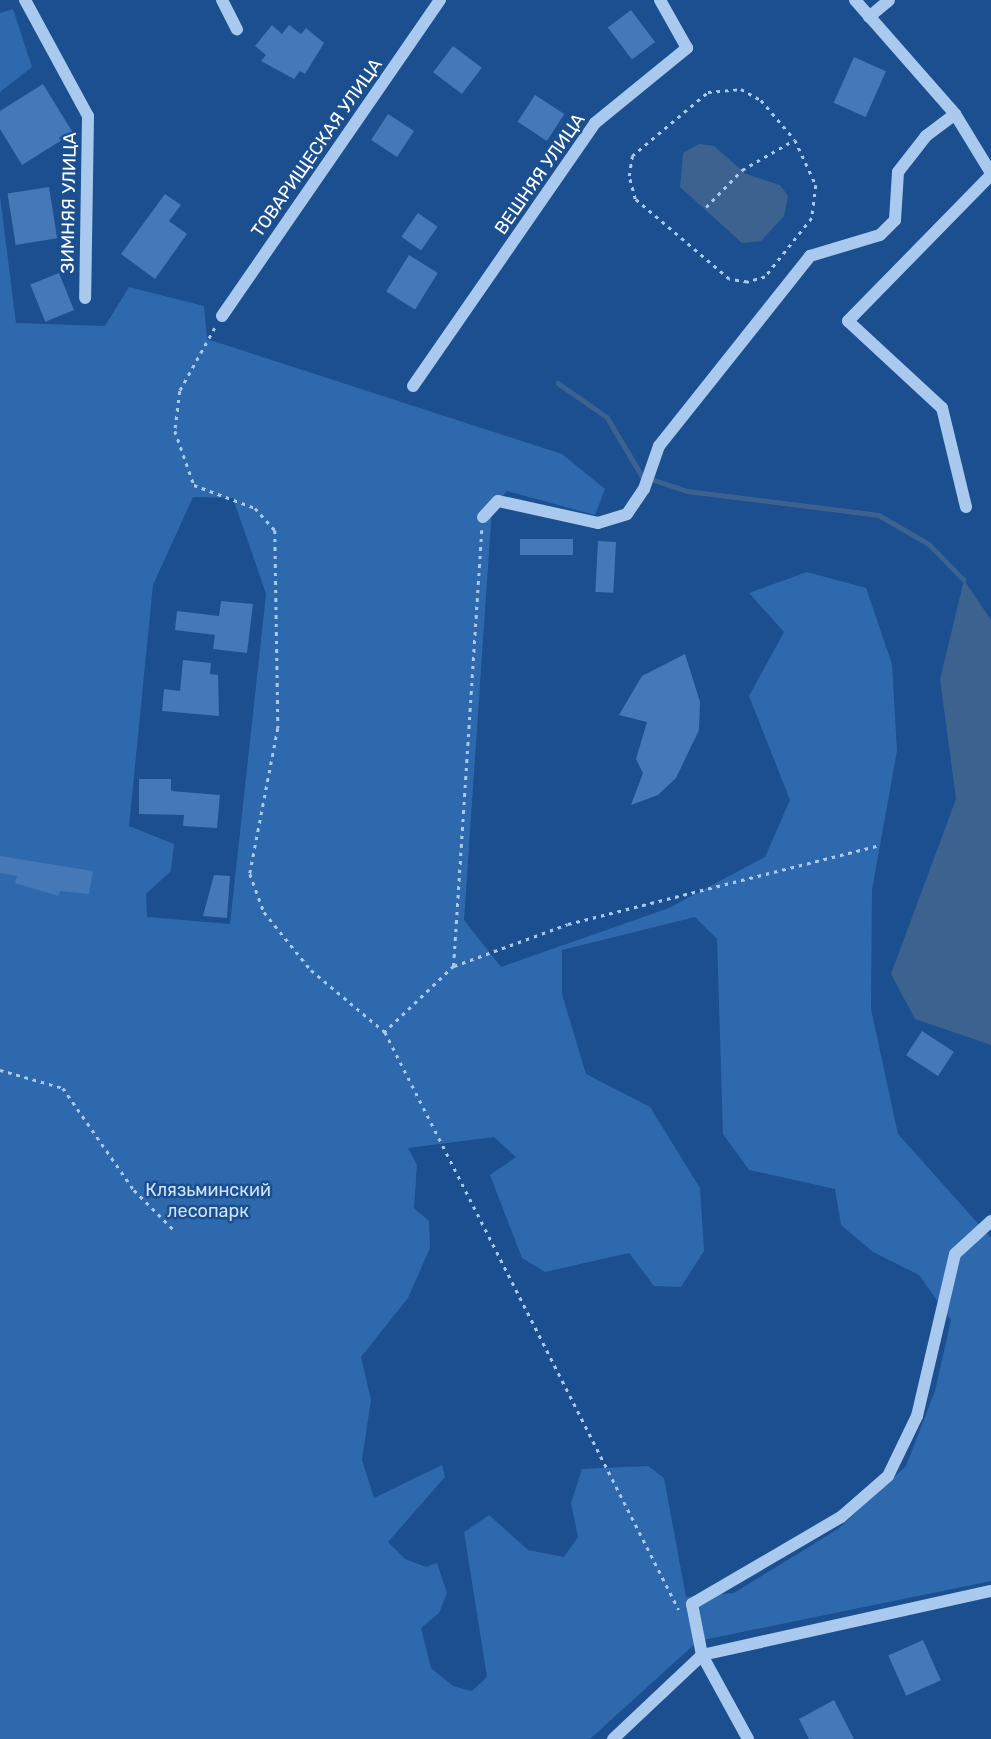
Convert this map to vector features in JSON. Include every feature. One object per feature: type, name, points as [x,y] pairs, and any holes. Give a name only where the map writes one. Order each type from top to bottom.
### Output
[{"type":"street","name":"ЗИМНЯЯ УЛИЦА","points":[[25,0],[88,116],[85,298]]},
{"type":"street","points":[[222,0],[237,29]]},
{"type":"street","name":"ТОВАРИЩЕСКАЯ УЛИЦА","points":[[222,316],[440,0]]},
{"type":"street","name":"ВЕШНЯЯ УЛИЦА","points":[[413,386],[595,123],[687,48],[660,0]]},
{"type":"street","points":[[855,0],[955,114],[991,174],[848,321],[942,408],[966,507]]},
{"type":"street","points":[[869,17],[889,0]]},
{"type":"street","points":[[483,517],[498,501],[612,522],[644,489],[659,446],[810,256],[867,243],[895,220],[898,172],[926,136],[955,114]]},
{"type":"street","points":[[748,1739],[702,1656],[692,1604],[841,1517],[888,1476],[917,1416],[956,1254],[991,1221]]},
{"type":"street","points":[[613,1739],[702,1656],[990,1596]]},
{"type":"path","points":[[741,89],[761,100],[795,140],[816,186],[812,218],[765,277],[729,279],[635,199],[632,156],[708,92],[741,89]]},
{"type":"path","points":[[706,207],[741,170],[795,140]]},
{"type":"path","points":[[222,316],[180,391],[175,431],[194,485],[255,508],[275,530],[278,728],[250,874],[264,912],[311,970],[385,1032],[683,1618]]},
{"type":"path","points":[[454,966],[483,517]]},
{"type":"path","points":[[385,1032],[454,966],[568,924],[880,845]]},
{"type":"path","points":[[0,1070],[63,1088],[134,1190],[175,1231]]},
{"type":"green space","points":[[13,9],[32,67],[0,92],[0,13]]},
{"type":"green space","name":"Клязьминский лесопарк","points":[[0,196],[16,323],[105,326],[129,287],[204,306],[207,339],[562,454],[605,489],[595,515],[507,491],[492,508],[464,920],[501,967],[669,908],[765,857],[790,800],[749,696],[784,632],[749,593],[807,572],[866,588],[892,664],[897,751],[872,890],[871,1009],[898,1134],[991,1238],[991,1581],[698,1641],[590,1739],[0,1739]],"holes":[[[193,497],[233,498],[266,594],[230,924],[147,917],[146,894],[171,871],[174,844],[129,826],[153,585]],[[695,917],[717,939],[723,1134],[749,1170],[835,1189],[841,1225],[873,1252],[919,1275],[951,1320],[935,1391],[906,1466],[838,1529],[734,1593],[686,1597],[664,1478],[648,1466],[582,1469],[571,1503],[578,1537],[564,1557],[528,1550],[489,1515],[464,1532],[487,1677],[472,1691],[453,1686],[431,1668],[421,1628],[439,1613],[447,1593],[437,1563],[426,1567],[405,1559],[388,1542],[445,1477],[442,1465],[374,1498],[362,1460],[371,1400],[361,1357],[408,1298],[430,1248],[429,1221],[414,1208],[417,1165],[408,1148],[494,1137],[516,1157],[490,1175],[522,1258],[545,1272],[629,1253],[654,1286],[681,1287],[704,1251],[700,1188],[650,1107],[586,1074],[562,994],[562,950]]]},
{"type":"shaded area","points":[[699,144],[714,146],[746,174],[780,185],[788,196],[784,216],[761,241],[742,243],[680,187],[683,153]]},
{"type":"shaded area","points":[[964,580],[991,620],[991,1045],[915,1019],[891,974],[956,799],[940,679]]},
{"type":"building","points":[[631,10],[655,42],[632,59],[608,27]]},
{"type":"building","points":[[272,25],[282,34],[289,25],[301,34],[306,28],[324,43],[305,74],[300,71],[294,79],[261,61],[266,55],[255,46]]},
{"type":"building","points":[[453,46],[482,68],[462,94],[433,72]]},
{"type":"building","points":[[854,57],[886,71],[866,117],[834,103]]},
{"type":"building","points":[[43,84],[73,133],[22,165],[0,129],[0,111]]},
{"type":"building","points":[[535,95],[564,114],[547,141],[518,122]]},
{"type":"building","points":[[388,114],[414,131],[397,157],[371,140]]},
{"type":"building","points":[[49,187],[57,238],[16,245],[8,194]]},
{"type":"building","points":[[165,194],[181,205],[169,221],[187,234],[155,279],[121,254]]},
{"type":"building","points":[[418,213],[438,227],[421,251],[401,237]]},
{"type":"building","points":[[409,255],[438,273],[415,309],[386,291]]},
{"type":"building","points":[[59,273],[74,310],[45,322],[30,285]]},
{"type":"building","points":[[520,539],[573,539],[573,555],[520,555]]},
{"type":"building","points":[[598,541],[616,542],[613,593],[595,592]]},
{"type":"building","points":[[221,601],[253,604],[247,653],[213,649],[215,635],[175,630],[177,611],[219,616]]},
{"type":"building","points":[[685,654],[700,702],[699,730],[676,778],[658,795],[631,805],[643,773],[636,759],[647,722],[619,715],[642,676]]},
{"type":"building","points":[[183,660],[211,663],[210,674],[218,675],[219,716],[162,711],[164,689],[180,691]]},
{"type":"building","points":[[139,779],[171,779],[171,791],[220,795],[217,828],[183,826],[184,815],[139,814]]},
{"type":"building","points":[[0,856],[93,871],[89,894],[60,891],[58,896],[15,883],[17,876],[0,873]]},
{"type":"building","points":[[214,875],[230,876],[227,918],[203,916]]},
{"type":"building","points":[[922,1031],[954,1052],[938,1076],[906,1055]]},
{"type":"building","points":[[923,1640],[941,1680],[906,1696],[888,1655]]},
{"type":"building","points":[[834,1700],[854,1739],[809,1739],[799,1719]]},
{"type":"waterway","points":[[558,383],[607,417],[642,476],[687,491],[879,515],[929,544],[964,580]]}]
